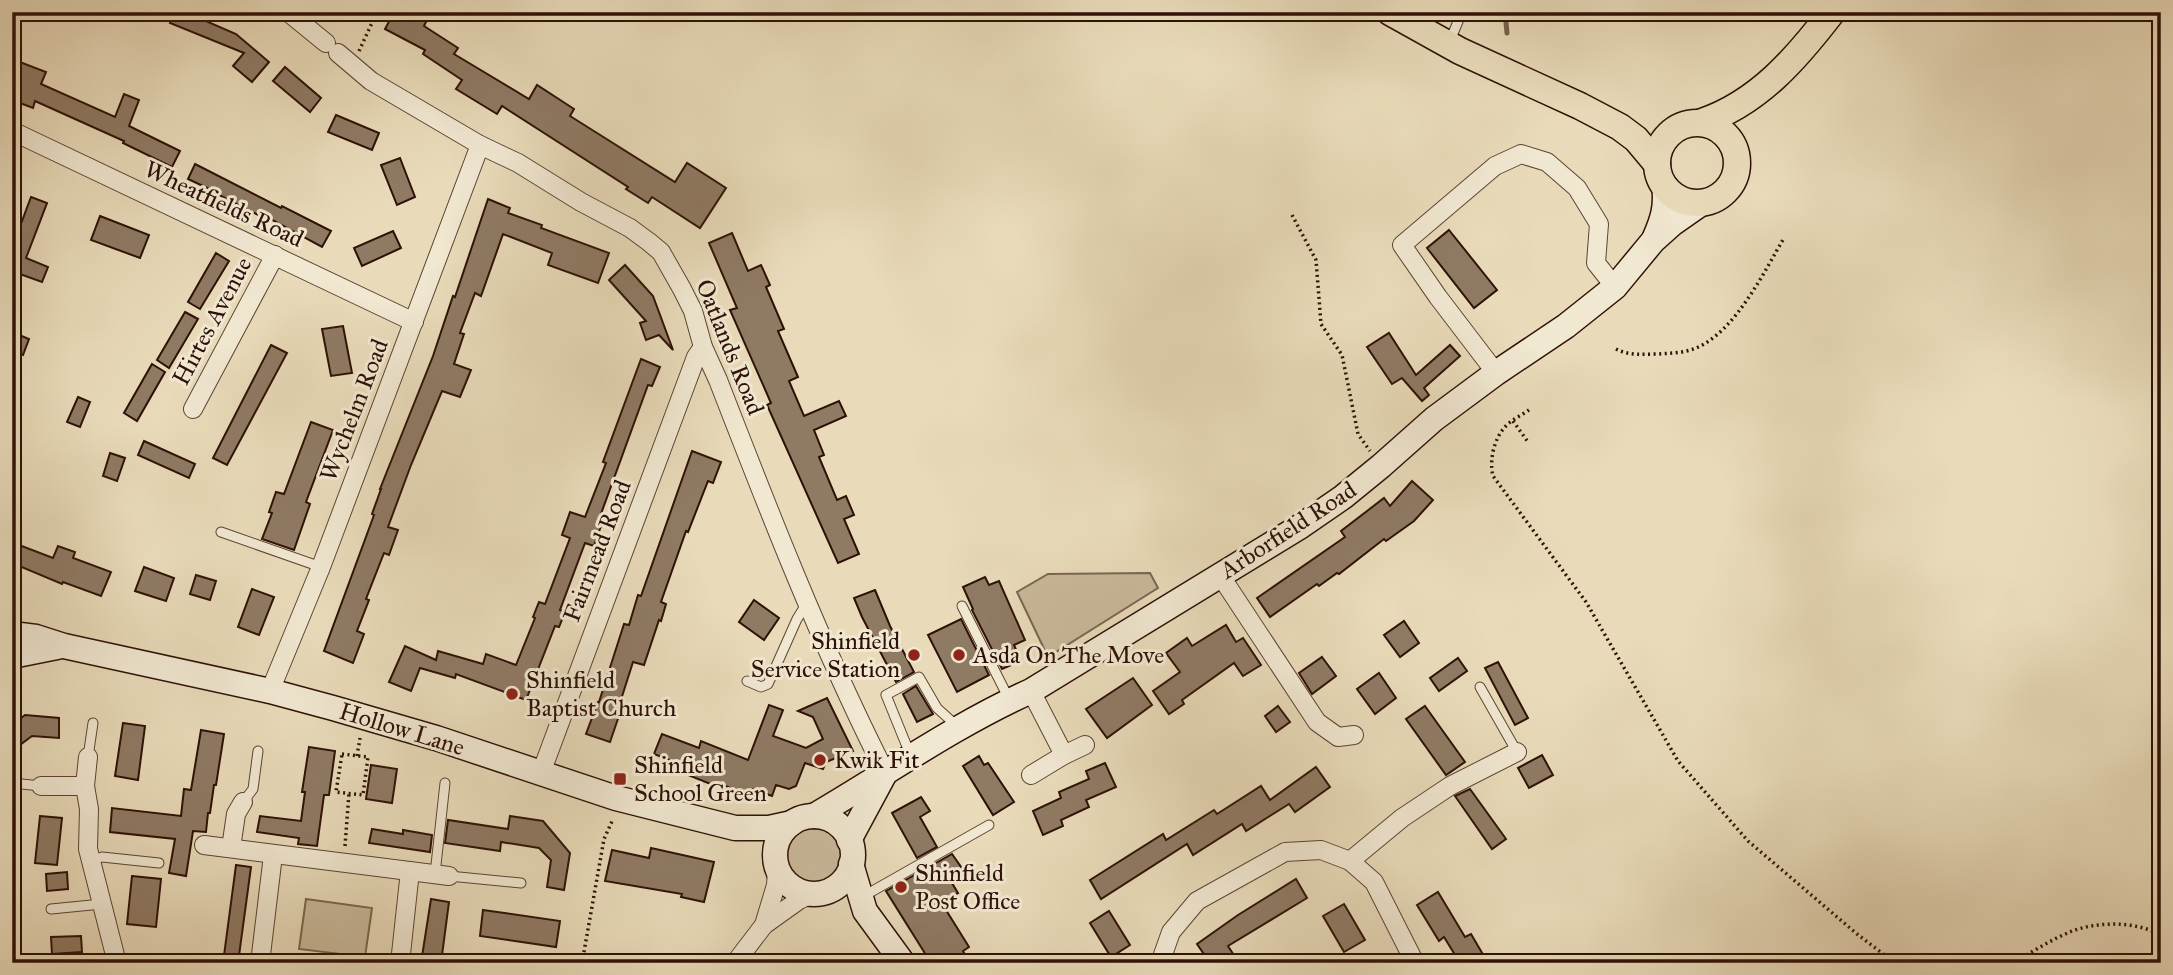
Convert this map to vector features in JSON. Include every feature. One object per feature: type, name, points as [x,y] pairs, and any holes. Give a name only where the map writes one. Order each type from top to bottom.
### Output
[{"type":"main road","points":[[1390,12],[1497,69],[1620,127],[1636,139],[1678,198],[1687,202],[1702,203],[1724,194],[1732,183],[1737,173],[1736,150],[1744,117],[1770,82]]},
{"type":"main road","points":[[1660,174],[1658,151],[1664,139],[1684,124],[1724,115],[1747,102],[1797,55],[1832,12]]},
{"type":"main road","points":[[1702,122],[1726,133],[1736,150]]},
{"type":"main road","points":[[1620,127],[1674,130]]},
{"type":"main road","name":"Arborfield Road","points":[[1653,241],[1664,217],[1666,200],[1660,174]]},
{"type":"main road","name":"Arborfield Road","points":[[803,819],[911,755],[1021,696],[1301,526],[1343,497],[1434,419],[1566,326],[1615,287],[1653,241],[1702,203]]},
{"type":"main road","name":"Hollow Lane","points":[[12,634],[36,636],[64,646],[270,691],[436,738],[616,798],[735,828],[769,828],[803,819]]},
{"type":"main road","name":"Hollow Lane","points":[[12,656],[64,646]]},
{"type":"main road","name":"Arborfield Road","points":[[850,852],[887,771]]},
{"type":"main road","points":[[863,905],[795,889],[788,884],[776,865],[776,847],[781,833],[803,819],[825,818],[844,830],[863,905],[903,963]]},
{"type":"main road","name":"Hollow Lane","points":[[735,828],[776,865]]},
{"type":"main road","points":[[818,893],[836,886],[846,876],[850,852]]},
{"type":"street","name":"Oatlands Road","points":[[288,12],[371,81],[630,228],[661,253],[693,311],[703,347],[839,678],[887,771]]},
{"type":"street","name":"Wheatfields Road","points":[[12,131],[414,322]]},
{"type":"street","name":"Wychelm Road","points":[[270,691],[321,567],[480,145]]},
{"type":"street","points":[[1496,373],[1402,245],[1495,166],[1521,154],[1547,162],[1577,188],[1599,224],[1596,263],[1615,287]]},
{"type":"street","name":"Hirtes Avenue","points":[[193,409],[275,256]]},
{"type":"street","name":"Fairmead Road","points":[[541,773],[696,357],[703,347]]},
{"type":"street","points":[[1220,575],[1317,722],[1338,737],[1354,735]]},
{"type":"street","points":[[1021,696],[1064,755]]},
{"type":"street","points":[[1031,775],[1085,745]]},
{"type":"street","points":[[1350,861],[1402,818],[1450,786],[1517,752]]},
{"type":"street","points":[[88,758],[85,786],[89,809],[88,849],[117,963]]},
{"type":"street","points":[[41,786],[85,786]]},
{"type":"street","points":[[231,848],[236,814],[243,802]]},
{"type":"street","points":[[204,845],[442,875]]},
{"type":"street","points":[[1160,963],[1171,932],[1197,901],[1285,852],[1321,850],[1350,861],[1374,882],[1415,963]]},
{"type":"street","points":[[260,963],[273,855]]},
{"type":"street","points":[[764,925],[776,885],[776,865]]},
{"type":"street","points":[[400,963],[410,871]]},
{"type":"street","points":[[735,963],[764,925],[799,900],[818,893]]},
{"type":"lane","points":[[1448,44],[1462,12]]},
{"type":"lane","points":[[221,532],[321,567]]},
{"type":"lane","points":[[747,681],[761,687],[768,684],[807,603]]},
{"type":"lane","points":[[962,606],[1021,696]]},
{"type":"lane","points":[[911,755],[886,695],[919,677],[937,708],[959,728]]},
{"type":"lane","points":[[1480,687],[1517,752]]},
{"type":"lane","points":[[88,758],[93,723]]},
{"type":"lane","points":[[243,802],[253,789],[258,751]]},
{"type":"lane","points":[[12,783],[41,786]]},
{"type":"lane","points":[[445,783],[442,875],[521,883]]},
{"type":"lane","points":[[863,905],[989,825]]},
{"type":"lane","points":[[91,860],[102,857],[159,863]]},
{"type":"lane","points":[[51,909],[102,904]]},
{"type":"path","points":[[353,66],[377,12]]},
{"type":"path","points":[[1292,215],[1316,260],[1321,324],[1342,355],[1359,434],[1381,466]]},
{"type":"path","points":[[1616,349],[1625,354],[1677,353],[1698,348],[1712,339],[1731,320],[1784,238]]},
{"type":"path","points":[[1529,410],[1505,427],[1497,440],[1490,464],[1493,476],[1596,618],[1678,761],[1748,841],[1895,963]]},
{"type":"path","points":[[1513,421],[1528,442]]},
{"type":"path","points":[[357,756],[361,732]]},
{"type":"path","points":[[342,754],[357,756],[368,757],[363,795],[336,792],[342,754]]},
{"type":"path","points":[[344,850],[349,793]]},
{"type":"path","points":[[582,963],[604,839],[616,814]]},
{"type":"path","points":[[2012,963],[2072,931],[2102,924],[2128,925],[2161,935]]},
{"type":"shaded area","points":[[1150,573],[1158,588],[1048,657],[1017,592],[1048,574]]},
{"type":"shaded area","points":[[813,826],[834,835],[843,856],[834,877],[813,886],[792,877],[783,856],[792,835]]},
{"type":"shaded area","points":[[306,899],[372,908],[365,957],[299,949]]},
{"type":"building","points":[[175,12],[212,12],[208,22],[236,34],[269,62],[252,82],[233,66],[244,53],[170,23]]},
{"type":"building","points":[[394,12],[418,12],[428,18],[424,26],[458,48],[454,54],[529,99],[537,85],[574,109],[570,116],[675,182],[687,163],[726,188],[700,228],[652,197],[648,203],[626,189],[628,187],[502,106],[497,114],[456,89],[462,80],[423,54],[425,50],[385,29]]},
{"type":"building","points":[[12,59],[46,72],[41,84],[115,117],[124,94],[139,100],[129,126],[180,151],[172,167],[123,143],[124,141],[35,101],[33,108],[12,100]]},
{"type":"building","points":[[285,67],[321,98],[310,112],[273,81]]},
{"type":"building","points":[[336,115],[379,133],[372,150],[328,132]]},
{"type":"building","points":[[400,158],[415,197],[397,205],[381,165]]},
{"type":"building","points":[[195,164],[331,231],[322,247],[188,179]]},
{"type":"building","points":[[31,197],[47,203],[26,258],[48,267],[42,282],[20,274],[12,291],[12,248]]},
{"type":"building","points":[[488,199],[510,208],[508,213],[542,225],[541,228],[609,253],[598,283],[548,265],[552,253],[503,234],[481,296],[475,293],[460,333],[464,334],[454,364],[471,370],[460,397],[442,391],[411,465],[388,527],[398,530],[389,555],[384,553],[366,599],[369,600],[357,631],[364,634],[353,663],[324,651],[374,515],[372,514],[380,489],[433,356],[453,296],[455,297]]},
{"type":"building","points":[[100,216],[149,235],[140,258],[91,240]]},
{"type":"building","points":[[1449,230],[1497,290],[1474,308],[1427,248]]},
{"type":"building","points":[[393,231],[401,248],[362,266],[354,248]]},
{"type":"building","points":[[732,233],[748,271],[761,265],[770,285],[766,287],[784,329],[778,331],[798,377],[789,381],[804,416],[839,401],[846,416],[814,430],[824,455],[819,457],[837,500],[846,496],[854,515],[844,519],[859,554],[838,563],[767,405],[771,403],[730,310],[737,308],[709,243]]},
{"type":"building","points":[[216,253],[229,261],[200,309],[188,302]]},
{"type":"building","points":[[625,265],[653,296],[673,350],[659,335],[646,340],[640,323],[646,321],[609,280]]},
{"type":"building","points":[[185,312],[198,319],[169,368],[157,360]]},
{"type":"building","points":[[343,326],[352,373],[331,376],[322,329]]},
{"type":"building","points":[[12,332],[29,339],[23,355],[12,351]]},
{"type":"building","points":[[1389,333],[1416,375],[1450,345],[1460,356],[1424,388],[1429,395],[1422,401],[1402,378],[1392,384],[1367,347]]},
{"type":"building","points":[[271,345],[287,353],[227,465],[213,458]]},
{"type":"building","points":[[641,359],[660,367],[652,386],[648,385],[598,522],[602,523],[594,546],[585,543],[560,610],[565,612],[559,627],[555,626],[526,700],[456,674],[455,678],[420,668],[411,691],[389,682],[405,646],[436,660],[438,651],[483,664],[486,654],[516,665],[539,602],[545,604],[570,538],[562,535],[570,512],[585,517]]},
{"type":"building","points":[[152,364],[165,372],[137,421],[124,413]]},
{"type":"building","points":[[78,397],[90,402],[80,427],[67,422]]},
{"type":"building","points":[[311,422],[333,430],[306,502],[310,504],[294,550],[262,539],[272,513],[269,512],[276,492],[284,494]]},
{"type":"building","points":[[144,441],[195,464],[189,478],[138,455]]},
{"type":"building","points":[[692,451],[721,462],[713,483],[708,481],[688,532],[686,531],[661,602],[666,604],[661,621],[659,620],[644,665],[633,662],[610,742],[586,734],[624,624],[629,625],[638,595],[641,596]]},
{"type":"building","points":[[110,453],[125,458],[117,481],[103,476]]},
{"type":"building","points":[[1412,481],[1433,500],[1414,521],[1386,541],[1384,539],[1339,574],[1319,586],[1317,584],[1270,617],[1257,598],[1345,537],[1341,531],[1384,498],[1390,506]]},
{"type":"building","points":[[19,545],[53,558],[58,546],[75,552],[73,558],[111,572],[101,596],[63,582],[62,584],[12,563]]},
{"type":"building","points":[[144,567],[174,578],[166,601],[135,591]]},
{"type":"building","points":[[196,575],[216,581],[210,600],[190,594]]},
{"type":"building","points":[[985,577],[989,585],[999,581],[1025,640],[1014,645],[1021,661],[1002,669],[963,587]]},
{"type":"building","points":[[252,589],[274,597],[259,635],[238,627]]},
{"type":"building","points":[[875,590],[914,672],[896,682],[854,598]]},
{"type":"building","points":[[754,600],[779,618],[764,640],[739,622]]},
{"type":"building","name":"Asda On The Move","points":[[961,619],[989,675],[957,692],[928,635]]},
{"type":"building","points":[[1404,621],[1419,643],[1400,657],[1384,635]]},
{"type":"building","points":[[1226,625],[1236,642],[1243,638],[1261,665],[1243,676],[1234,663],[1182,700],[1184,704],[1169,714],[1153,691],[1180,672],[1166,653],[1187,638],[1192,646]]},
{"type":"building","points":[[1322,657],[1336,676],[1312,694],[1299,673]]},
{"type":"building","points":[[1458,658],[1467,671],[1439,691],[1430,678]]},
{"type":"building","points":[[1498,662],[1528,718],[1515,725],[1485,668]]},
{"type":"building","points":[[1379,673],[1396,698],[1375,714],[1357,689]]},
{"type":"building","points":[[1133,678],[1152,705],[1107,738],[1086,709]]},
{"type":"building","points":[[916,686],[933,714],[917,722],[903,694]]},
{"type":"building","points":[[827,698],[853,751],[826,762],[823,769],[805,763],[796,786],[789,789],[776,785],[772,796],[753,789],[751,796],[715,782],[713,785],[688,775],[690,768],[654,754],[662,734],[699,748],[701,741],[748,760],[769,705],[783,710],[773,736],[806,748],[823,739],[813,717],[798,711]]},
{"type":"building","points":[[1278,706],[1290,722],[1276,732],[1265,716]]},
{"type":"building","points":[[1425,706],[1465,762],[1446,775],[1406,719]]},
{"type":"building","points":[[25,715],[59,718],[59,738],[32,736],[12,751],[12,725]]},
{"type":"building","points":[[123,723],[145,726],[138,780],[115,776]]},
{"type":"building","points":[[201,730],[224,734],[206,832],[193,831],[186,876],[169,873],[175,839],[110,832],[112,808],[181,816],[184,789],[191,790]]},
{"type":"building","points":[[309,747],[335,751],[329,795],[324,795],[317,846],[298,844],[299,838],[257,832],[260,816],[301,821],[305,792],[302,792]]},
{"type":"building","points":[[1542,755],[1553,775],[1529,788],[1518,768]]},
{"type":"building","points":[[979,756],[984,765],[988,763],[1014,802],[993,815],[963,766]]},
{"type":"building","points":[[1105,763],[1116,787],[1086,800],[1089,807],[1061,820],[1063,826],[1043,835],[1033,811],[1061,798],[1059,792],[1089,779],[1086,771]]},
{"type":"building","points":[[371,765],[397,769],[392,803],[366,799]]},
{"type":"building","points":[[1316,767],[1330,787],[1295,812],[1289,804],[1246,831],[1242,824],[1193,855],[1187,844],[1101,899],[1090,880],[1163,834],[1166,840],[1214,810],[1217,814],[1261,786],[1270,800]]},
{"type":"building","points":[[1470,789],[1506,839],[1492,849],[1455,796]]},
{"type":"building","points":[[921,797],[930,811],[920,817],[937,847],[917,858],[892,813]]},
{"type":"building","points":[[40,816],[62,818],[57,865],[35,863]]},
{"type":"building","points":[[510,816],[543,821],[570,853],[564,890],[547,887],[551,860],[539,848],[501,842],[500,851],[445,843],[448,820],[508,829]]},
{"type":"building","points":[[372,829],[432,835],[430,852],[369,843]]},
{"type":"building","points":[[651,848],[714,862],[704,902],[681,897],[682,894],[605,881],[612,850],[649,858]]},
{"type":"building","points":[[952,854],[966,874],[952,883],[958,893],[941,902],[969,947],[963,951],[969,963],[931,963],[886,891]]},
{"type":"building","points":[[236,865],[251,867],[238,963],[223,963]]},
{"type":"building","points":[[67,872],[68,889],[47,891],[46,874]]},
{"type":"building","points":[[132,876],[161,879],[156,927],[127,924]]},
{"type":"building","points":[[1296,879],[1307,898],[1228,946],[1239,963],[1210,963],[1197,944]]},
{"type":"building","points":[[1438,892],[1465,937],[1471,934],[1488,963],[1460,963],[1444,937],[1439,941],[1417,905]]},
{"type":"building","points":[[431,899],[449,902],[441,963],[421,963]]},
{"type":"building","points":[[1344,904],[1365,940],[1344,952],[1323,916]]},
{"type":"building","points":[[483,910],[560,921],[556,947],[480,936]]},
{"type":"building","points":[[1109,911],[1130,945],[1111,957],[1090,923]]},
{"type":"building","points":[[81,936],[82,952],[52,954],[51,937]]},
{"type":"waterway","points":[[1505,12],[1507,33]]},
{"type":"place","name":"Shinfield Service Station","points":[[914,655]]},
{"type":"place","name":"Asda On The Move","points":[[959,655]]},
{"type":"place","name":"Shinfield Baptist Church","points":[[512,694]]},
{"type":"place","name":"Kwik Fit","points":[[820,760]]},
{"type":"place","name":"Shinfield School Green","points":[[620,779]]},
{"type":"place","name":"Shinfield Post Office","points":[[901,887]]}]
